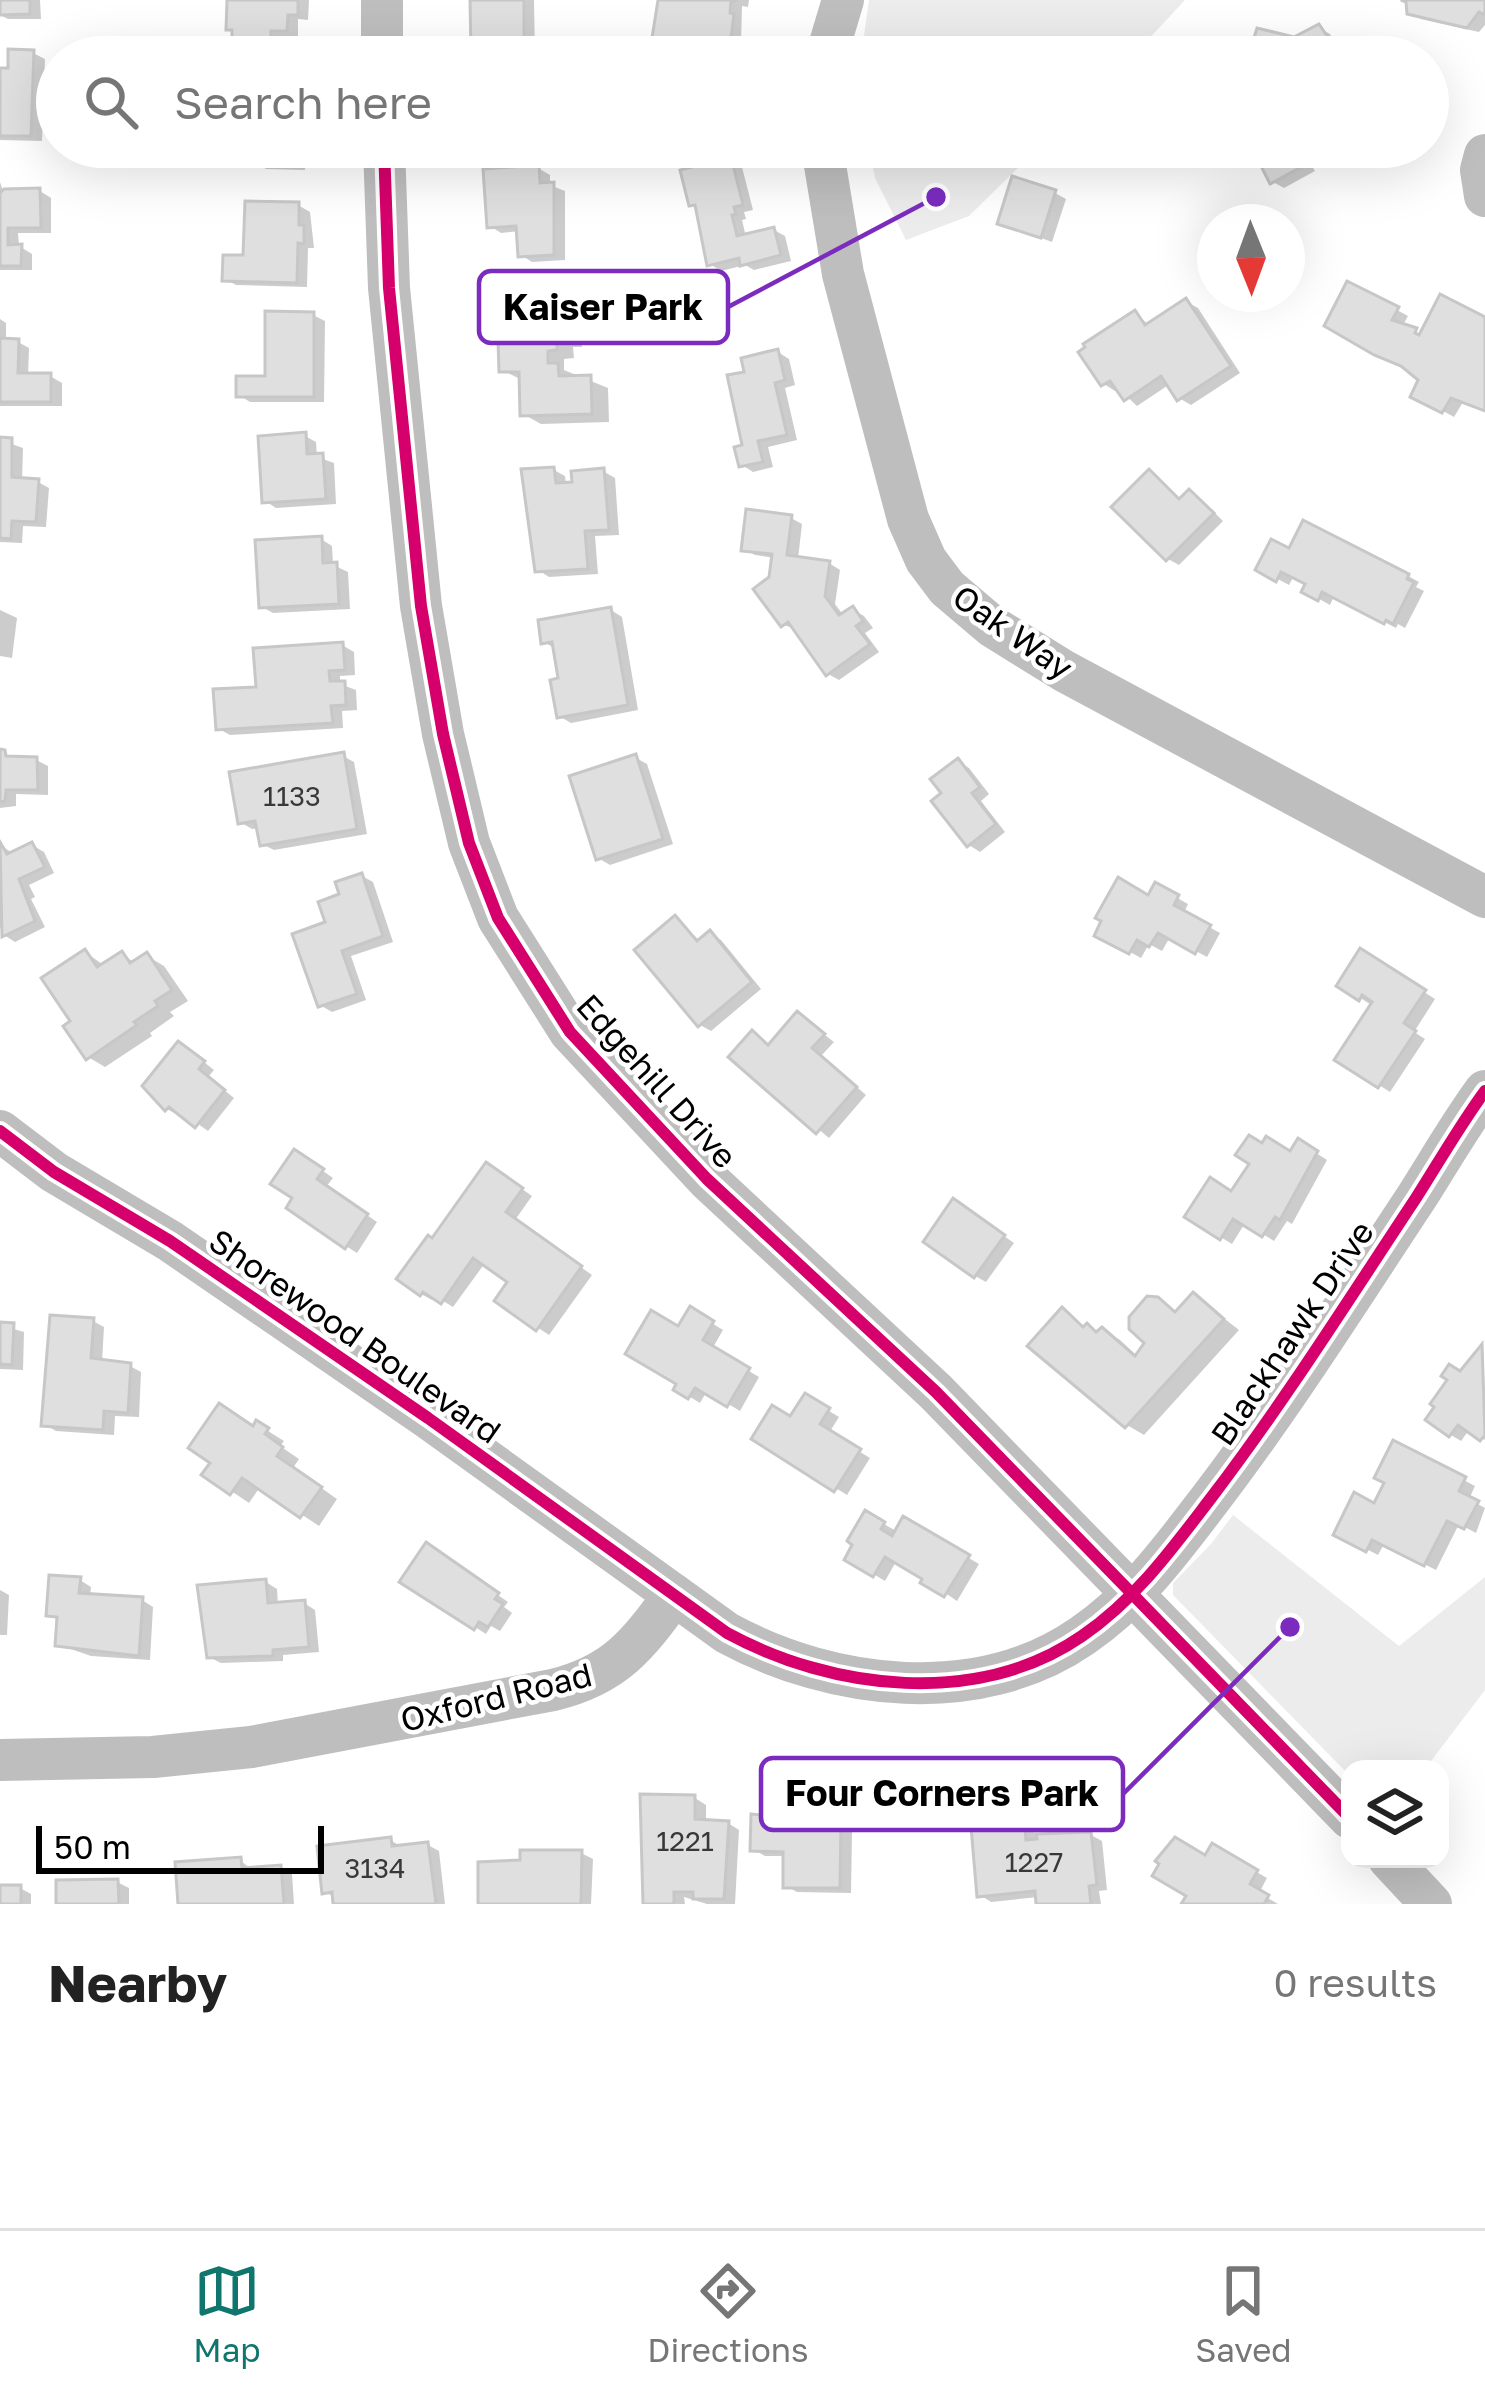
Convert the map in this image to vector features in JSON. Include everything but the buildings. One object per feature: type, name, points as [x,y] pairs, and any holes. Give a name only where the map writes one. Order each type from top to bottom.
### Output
[{"type":"street","points":[[382,0],[382,36]]},
{"type":"street","points":[[832,36],[842,0]]},
{"type":"street","points":[[1485,155],[1481,170],[1485,196]]},
{"type":"street","name":"Edgehill Drive","points":[[385,168],[388,288],[421,605],[443,734],[469,843],[498,918],[570,1032],[707,1179],[936,1392],[1341,1809]]},
{"type":"street","name":"Oak Way","points":[[825,168],[843,274],[903,501],[917,544],[947,588],[993,627],[1064,670],[1485,897]]},
{"type":"street","name":"Blackhawk Drive","points":[[1132,1596],[1277,1410],[1485,1091]]},
{"type":"street","name":"Shorewood Boulevard","points":[[0,1132],[54,1172],[181,1248],[448,1431],[674,1595]]},
{"type":"street","points":[[0,1175],[54,1172]]},
{"type":"street","points":[[674,1595],[728,1633],[773,1656],[821,1672],[893,1682],[969,1678],[1027,1663],[1079,1638],[1132,1596]]},
{"type":"street","name":"Oxford Road","points":[[0,1760],[153,1757],[251,1748],[553,1690],[610,1667],[648,1631],[674,1595]]},
{"type":"street","points":[[1397,1868],[1431,1904]]},
{"type":"shaded area","points":[[869,0],[1185,0],[1152,36],[864,36]]},
{"type":"shaded area","points":[[873,168],[1018,168],[969,216],[906,240]]},
{"type":"shaded area","points":[[1233,1515],[1399,1646],[1485,1577],[1485,1690],[1432,1760],[1341,1760],[1341,1767],[1173,1595],[1173,1583]]},
{"type":"cycle path","points":[[385,168],[389,288],[421,606],[443,734],[469,843],[498,918],[570,1032],[707,1179],[936,1392],[1341,1809]]},
{"type":"cycle path","points":[[0,1131],[54,1172],[170,1241],[428,1418],[727,1633],[812,1668],[905,1683],[952,1682],[1041,1659],[1101,1622],[1152,1572],[1291,1387],[1485,1091]]},
{"type":"place","name":"Kaiser Park","points":[[936,197]]},
{"type":"place","name":"Four Corners Park","points":[[1290,1627]]}]
